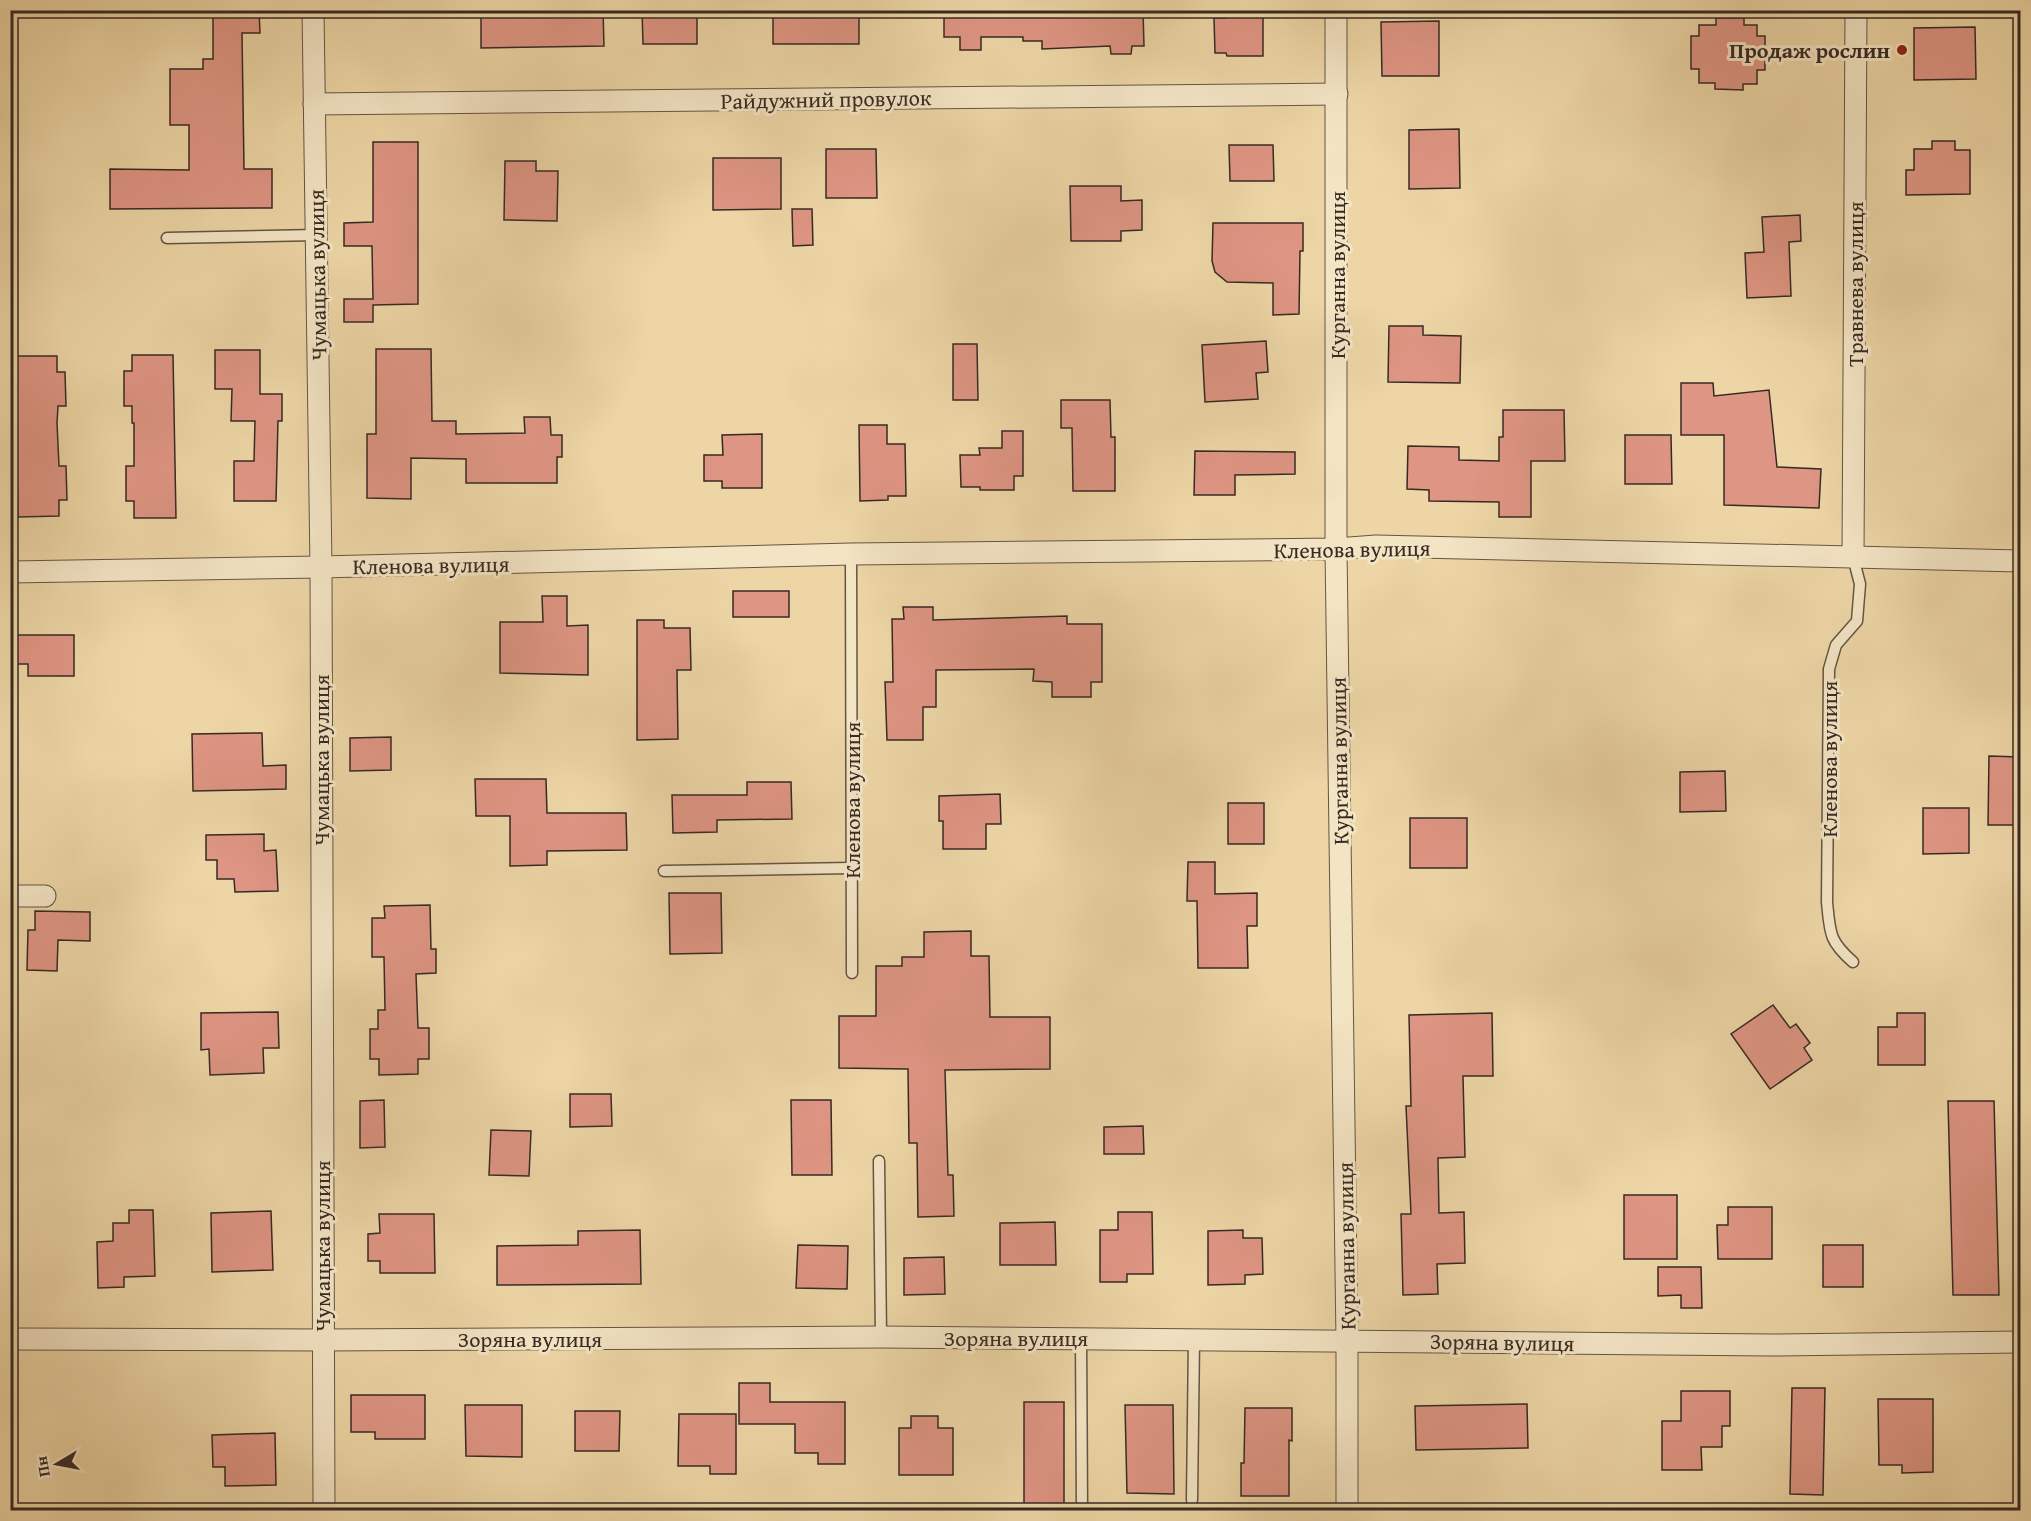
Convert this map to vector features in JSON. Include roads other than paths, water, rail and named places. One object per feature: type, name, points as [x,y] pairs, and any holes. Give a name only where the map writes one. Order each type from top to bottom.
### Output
[{"type":"street","name":"Чумацька вулиця","points":[[313,10],[321,567],[324,1510]]},
{"type":"street","name":"Курганна вулиця","points":[[1336,10],[1336,549],[1347,1341],[1347,1510]]},
{"type":"street","name":"Травнева вулиця","points":[[1853,556],[1856,10]]},
{"type":"street","name":"Райдужний провулок","points":[[314,104],[1337,94]]},
{"type":"street","name":"Кленова вулиця","points":[[10,572],[851,554],[1336,549],[1376,546],[2020,561]]},
{"type":"street","points":[[10,896],[45,896]]},
{"type":"street","name":"Зоряна вулиця","points":[[10,1339],[881,1337],[1758,1345],[2020,1342]]},
{"type":"lane","points":[[167,238],[316,235]]},
{"type":"lane","name":"Кленова вулиця","points":[[851,554],[852,973]]},
{"type":"lane","name":"Кленова вулиця","points":[[1853,556],[1860,584],[1857,621],[1836,645],[1829,669],[1827,902],[1830,929],[1837,948],[1854,962]]},
{"type":"lane","points":[[664,871],[852,868]]},
{"type":"lane","points":[[879,1161],[881,1337]]},
{"type":"lane","points":[[1081,1338],[1082,1510]]},
{"type":"lane","points":[[1192,1500],[1194,1340]]},
{"type":"place","name":"Продаж рослин","points":[[1902,50]]}]
